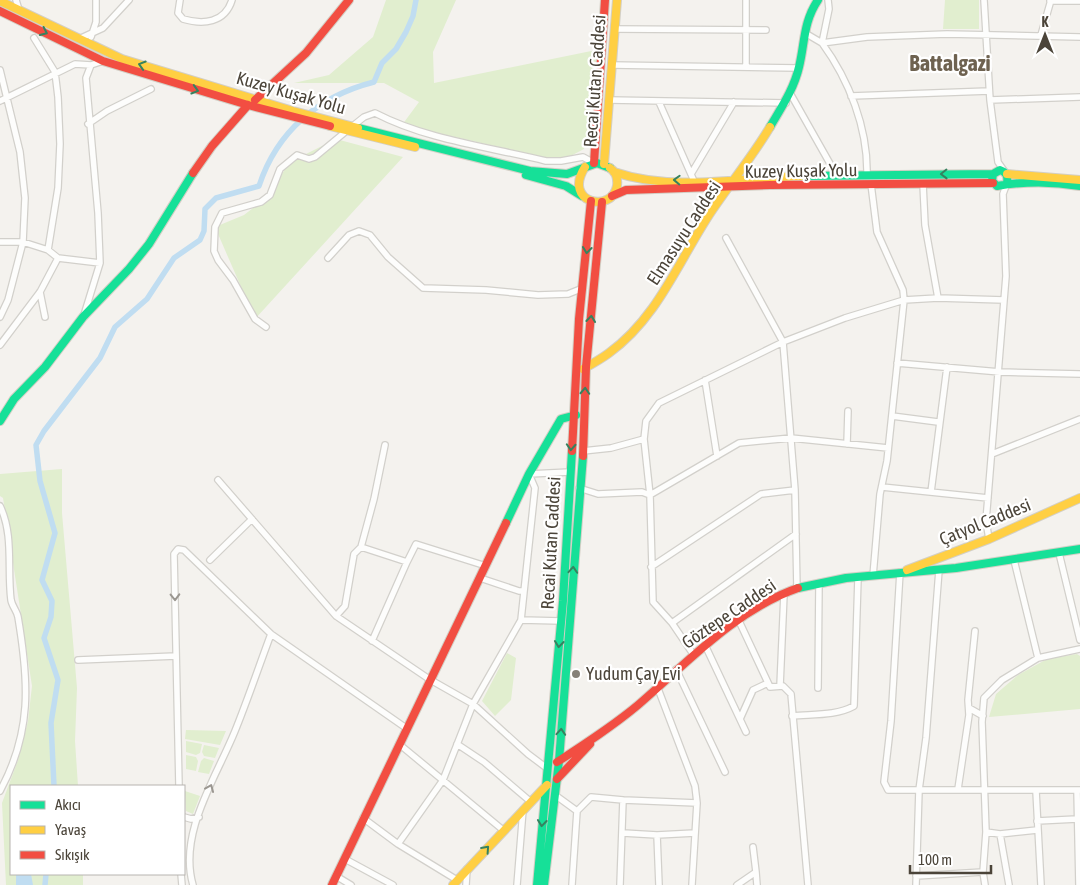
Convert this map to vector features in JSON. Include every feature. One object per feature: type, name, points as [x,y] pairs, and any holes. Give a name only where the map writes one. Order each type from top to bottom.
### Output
[{"type":"main road","points":[[255,100],[306,53],[349,0]]},
{"type":"main road","name":"Recai Kutan Caddesi","points":[[594,163],[605,0]]},
{"type":"main road","name":"Recai Kutan Caddesi","points":[[604,164],[617,0]]},
{"type":"main road","name":"Elmasuyu Caddesi","points":[[575,375],[610,353],[647,316],[667,288],[707,218],[737,180],[786,103],[799,68],[809,13],[818,0]]},
{"type":"main road","name":"Kuzey Kuşak Yolu","points":[[5,2],[122,59],[255,100],[291,114]]},
{"type":"main road","name":"Kuzey Kuşak Yolu","points":[[0,11],[103,61],[248,105],[530,172],[555,175],[572,173],[585,167]]},
{"type":"main road","points":[[0,421],[14,400],[45,367],[83,317],[129,269],[149,244],[186,182],[212,146],[248,105]]},
{"type":"main road","name":"Kuzey Kuşak Yolu","points":[[317,120],[553,182],[582,196]]},
{"type":"main road","points":[[594,163],[604,164],[614,172],[617,184],[612,196],[602,202],[591,202],[582,196],[577,184],[578,178],[585,167],[594,163]]},
{"type":"main road","name":"Kuzey Kuşak Yolu","points":[[612,196],[626,190],[730,188],[770,185],[994,184],[1002,186],[1008,178],[1000,170],[994,173],[737,180],[693,177],[628,178],[614,172]]},
{"type":"main road","points":[[994,173],[994,184]]},
{"type":"main road","points":[[1008,178],[1052,176],[1080,180]]},
{"type":"main road","points":[[1008,178],[1080,186]]},
{"type":"main road","name":"Recai Kutan Caddesi","points":[[536,885],[568,536],[575,375],[591,202]]},
{"type":"main road","name":"Recai Kutan Caddesi","points":[[544,885],[559,761],[583,451],[586,368],[602,202]]},
{"type":"main road","points":[[332,885],[429,679],[486,566],[529,474],[561,419],[573,415],[583,416]]},
{"type":"main road","name":"Çatyol Caddesi","points":[[900,572],[989,539],[1080,498]]},
{"type":"main road","name":"Göztepe Caddesi","points":[[548,769],[616,722],[676,668],[705,645],[784,594],[819,583],[900,572],[939,570],[1080,549]]},
{"type":"main road","points":[[455,883],[546,785],[557,779],[584,750],[616,722]]},
{"type":"street","points":[[16,0],[18,10]]},
{"type":"street","points":[[92,46],[91,35],[96,22],[96,0]]},
{"type":"street","points":[[78,39],[91,35],[112,21],[129,0]]},
{"type":"street","points":[[180,0],[178,13],[183,19],[210,22],[222,16],[230,7],[232,0]]},
{"type":"street","points":[[746,0],[746,67]]},
{"type":"street","points":[[822,43],[829,9],[828,0]]},
{"type":"street","points":[[984,0],[989,91],[998,162],[1008,178],[1002,194],[1006,276],[1000,372],[986,521],[989,539]]},
{"type":"street","points":[[1041,35],[1050,0],[1080,1]]},
{"type":"street","points":[[614,29],[766,30]]},
{"type":"street","points":[[805,33],[822,43],[839,67],[852,96],[868,158],[867,175]]},
{"type":"street","points":[[822,43],[867,37],[986,34],[1080,37]]},
{"type":"street","points":[[34,38],[55,72],[60,144],[58,188],[48,250]]},
{"type":"street","points":[[0,101],[55,72],[75,64],[91,65],[103,61]]},
{"type":"street","points":[[83,317],[100,263],[98,213],[88,124],[86,78],[91,65]]},
{"type":"street","points":[[612,65],[799,68]]},
{"type":"street","points":[[0,70],[20,152],[25,198],[23,242],[8,300],[0,317]]},
{"type":"street","points":[[88,124],[107,111],[151,89]]},
{"type":"street","points":[[852,96],[989,91]]},
{"type":"street","points":[[790,93],[837,176]]},
{"type":"street","points":[[990,100],[1080,97]]},
{"type":"street","points":[[609,100],[786,103]]},
{"type":"street","points":[[659,102],[693,177]]},
{"type":"street","points":[[693,177],[734,102]]},
{"type":"street","points":[[354,125],[364,117],[375,113],[402,125],[452,140],[546,160],[560,161],[583,157],[594,163]]},
{"type":"street","points":[[266,327],[255,319],[214,252],[217,220],[222,213],[232,208],[261,202],[270,195],[276,177],[290,160],[297,155],[308,159],[315,157],[344,132]]},
{"type":"street","points":[[994,173],[998,162]]},
{"type":"street","points":[[871,184],[877,232],[903,290],[904,300],[873,576]]},
{"type":"street","points":[[923,184],[925,225],[938,298]]},
{"type":"street","points":[[994,184],[1002,194]]},
{"type":"street","points":[[328,258],[349,234],[360,231],[370,235],[388,257],[423,288],[486,290],[538,295],[568,294],[583,288]]},
{"type":"street","points":[[726,238],[783,342],[795,490],[797,589]]},
{"type":"street","points":[[0,242],[23,242],[48,250],[58,258],[100,263]]},
{"type":"street","points":[[0,345],[40,292],[58,258]]},
{"type":"street","points":[[40,292],[46,317]]},
{"type":"street","points":[[693,654],[672,623],[653,602],[650,495],[644,439],[646,421],[659,403],[783,342],[845,318],[904,300],[938,298],[1004,300]]},
{"type":"street","points":[[897,363],[1000,372],[1080,374]]},
{"type":"street","points":[[931,492],[938,422],[947,367]]},
{"type":"street","points":[[705,380],[717,456]]},
{"type":"street","points":[[847,444],[848,411]]},
{"type":"street","points":[[892,416],[938,422]]},
{"type":"street","points":[[992,454],[1080,419]]},
{"type":"street","points":[[650,495],[739,442],[791,438],[888,448]]},
{"type":"street","points":[[583,451],[611,448],[644,439]]},
{"type":"street","points":[[336,616],[345,606],[354,554],[361,547],[374,499],[385,445]]},
{"type":"street","points":[[398,844],[443,780],[473,704],[521,620],[535,488],[529,474],[570,472]]},
{"type":"street","points":[[218,480],[336,616],[429,679],[473,704],[528,754],[548,769]]},
{"type":"street","points":[[882,487],[988,498]]},
{"type":"street","points":[[579,488],[598,494],[642,492],[650,495]]},
{"type":"street","points":[[651,567],[760,494],[795,490]]},
{"type":"street","points":[[0,506],[2,524],[10,556],[11,601],[18,614],[26,673],[27,696],[15,762],[0,791]]},
{"type":"street","points":[[210,560],[252,520]]},
{"type":"street","points":[[672,623],[796,534]]},
{"type":"street","points":[[372,641],[416,544],[486,566]]},
{"type":"street","points":[[361,547],[407,562]]},
{"type":"street","points":[[179,785],[174,554],[178,549],[184,550],[271,634],[406,728]]},
{"type":"street","points":[[1059,553],[1080,640]]},
{"type":"street","points":[[1014,560],[1038,658]]},
{"type":"street","points":[[916,885],[919,790],[926,738],[939,570]]},
{"type":"street","points":[[900,572],[891,720],[884,782],[888,790],[1079,790],[1077,819],[1079,885]]},
{"type":"street","points":[[480,578],[524,591]]},
{"type":"street","points":[[792,716],[829,714],[854,706],[858,578]]},
{"type":"street","points":[[818,688],[819,583]]},
{"type":"street","points":[[780,686],[784,594]]},
{"type":"street","points":[[521,620],[561,622]]},
{"type":"street","points":[[740,621],[770,687],[783,686],[791,694],[801,789],[808,885]]},
{"type":"street","points":[[958,789],[966,744],[975,631]]},
{"type":"street","points":[[193,885],[187,853],[199,817],[235,731],[271,634]]},
{"type":"street","points":[[705,645],[746,732]]},
{"type":"street","points":[[986,885],[983,872],[986,832],[984,698],[1002,680],[1038,658],[1080,649]]},
{"type":"street","points":[[78,660],[176,656]]},
{"type":"street","points":[[676,668],[726,772]]},
{"type":"street","points":[[740,719],[749,705],[753,690],[768,683]]},
{"type":"street","points":[[657,686],[694,786],[697,803],[692,885]]},
{"type":"street","points":[[969,708],[983,716]]},
{"type":"street","points":[[399,744],[503,830]]},
{"type":"street","points":[[457,744],[484,762],[531,802]]},
{"type":"street","points":[[1036,791],[1041,885]]},
{"type":"street","points":[[555,795],[577,811]]},
{"type":"street","points":[[572,885],[577,811],[591,797],[697,803]]},
{"type":"street","points":[[620,885],[623,800]]},
{"type":"street","points":[[517,885],[523,809]]},
{"type":"street","points":[[185,817],[191,819],[199,817]]},
{"type":"street","points":[[363,818],[455,883]]},
{"type":"street","points":[[1037,821],[1077,819]]},
{"type":"street","points":[[986,832],[1000,834],[1037,830]]},
{"type":"street","points":[[623,833],[657,835],[695,833]]},
{"type":"street","points":[[1000,834],[1009,885]]},
{"type":"street","points":[[657,835],[659,885]]},
{"type":"street","points":[[753,847],[757,885]]},
{"type":"street","points":[[345,859],[393,885]]},
{"type":"street","points":[[466,885],[467,869]]},
{"type":"street","points":[[737,885],[756,872]]},
{"type":"street","points":[[916,876],[983,872]]},
{"type":"street","points":[[336,876],[351,885]]},
{"type":"green space","points":[[386,0],[456,0],[433,52],[434,83],[601,49],[584,149],[561,161],[402,125],[419,102],[384,83],[294,83],[329,75],[373,37]]},
{"type":"green space","points":[[945,0],[979,0],[979,29],[943,29]]},
{"type":"green space","points":[[336,139],[403,157],[255,319],[215,227],[244,215],[270,195],[290,160]]},
{"type":"green space","points":[[62,469],[62,513],[77,688],[75,741],[78,785],[10,785],[10,875],[83,875],[83,885],[6,885],[2,803],[18,760],[28,721],[32,686],[3,498],[0,496],[0,474]]},
{"type":"green space","points":[[507,653],[516,658],[511,700],[495,716],[482,701]]},
{"type":"green space","points":[[1077,654],[1080,656],[1080,709],[989,717],[996,694],[1018,675],[1047,659]]},
{"type":"green space","points":[[186,730],[226,731],[220,745],[185,739]]},
{"type":"green space","points":[[186,741],[202,744],[200,753],[196,755],[186,752]]},
{"type":"green space","points":[[204,745],[219,748],[215,758],[204,756],[202,752]]},
{"type":"green space","points":[[186,755],[196,757],[198,761],[196,771],[186,769]]},
{"type":"green space","points":[[204,758],[214,761],[209,774],[198,772],[201,761]]},
{"type":"green space","points":[[185,791],[200,796],[193,814],[186,811]]},
{"type":"water","points":[[16,875],[31,875],[33,885],[16,885]]},
{"type":"waterway","points":[[54,785],[51,723],[58,680],[44,638],[51,617],[52,601],[42,580],[55,533],[40,481],[36,445],[44,431],[100,358],[115,327],[147,299],[174,258],[200,240],[204,231],[205,209],[216,198],[259,186],[267,166],[277,149],[303,119],[335,96],[374,82],[382,63],[396,49],[406,32],[413,16],[416,0]]},
{"type":"waterway","points":[[45,885],[46,875]]},
{"type":"traffic: fast","points":[[770,127],[794,83],[807,25],[818,0]]},
{"type":"traffic: fast","points":[[358,128],[530,171],[567,174],[597,163],[610,168]]},
{"type":"traffic: fast","points":[[1007,183],[1006,173],[1000,170],[993,174],[992,181],[997,186],[1038,182],[1080,186]]},
{"type":"traffic: fast","points":[[0,421],[14,399],[45,367],[83,317],[129,269],[149,244],[193,173]]},
{"type":"traffic: fast","points":[[801,176],[993,174]]},
{"type":"traffic: fast","points":[[526,175],[566,186],[582,196]]},
{"type":"traffic: fast","points":[[506,523],[529,474],[561,419],[576,415]]},
{"type":"traffic: fast","points":[[537,885],[563,601],[572,451]]},
{"type":"traffic: fast","points":[[544,885],[559,761],[583,456]]},
{"type":"traffic: fast","points":[[798,588],[846,578],[956,568],[1080,549]]},
{"type":"traffic: slow","points":[[604,164],[617,0]]},
{"type":"traffic: slow","points":[[0,1],[122,59],[293,111],[358,128]]},
{"type":"traffic: slow","points":[[330,126],[415,147]]},
{"type":"traffic: slow","points":[[583,369],[606,355],[625,339],[653,308],[707,218],[770,127]]},
{"type":"traffic: slow","points":[[585,167],[580,179],[580,189],[584,196],[599,202],[607,200],[613,195],[617,186],[616,176],[610,168]]},
{"type":"traffic: slow","points":[[614,172],[636,178],[683,183],[801,176]]},
{"type":"traffic: slow","points":[[1007,174],[1080,180]]},
{"type":"traffic: slow","points":[[907,570],[989,539],[1080,498]]},
{"type":"traffic: slow","points":[[453,885],[547,785]]},
{"type":"traffic: jam","points":[[255,100],[306,53],[349,0]]},
{"type":"traffic: jam","points":[[594,163],[605,0]]},
{"type":"traffic: jam","points":[[0,11],[103,61],[248,105],[330,126]]},
{"type":"traffic: jam","points":[[193,173],[212,146],[248,105]]},
{"type":"traffic: jam","points":[[612,196],[626,190],[770,185],[993,183]]},
{"type":"traffic: jam","points":[[572,451],[579,319],[591,201]]},
{"type":"traffic: jam","points":[[583,456],[586,367],[602,202]]},
{"type":"traffic: jam","points":[[332,885],[506,523]]},
{"type":"traffic: jam","points":[[557,762],[599,735],[628,713],[694,655],[733,624],[753,610],[798,588]]},
{"type":"traffic: jam","points":[[557,779],[590,744]]},
{"type":"place","name":"Yudum Çay Evi","points":[[576,674]]},
{"type":"district","name":"Battalgazi","points":[[950,63]]}]
